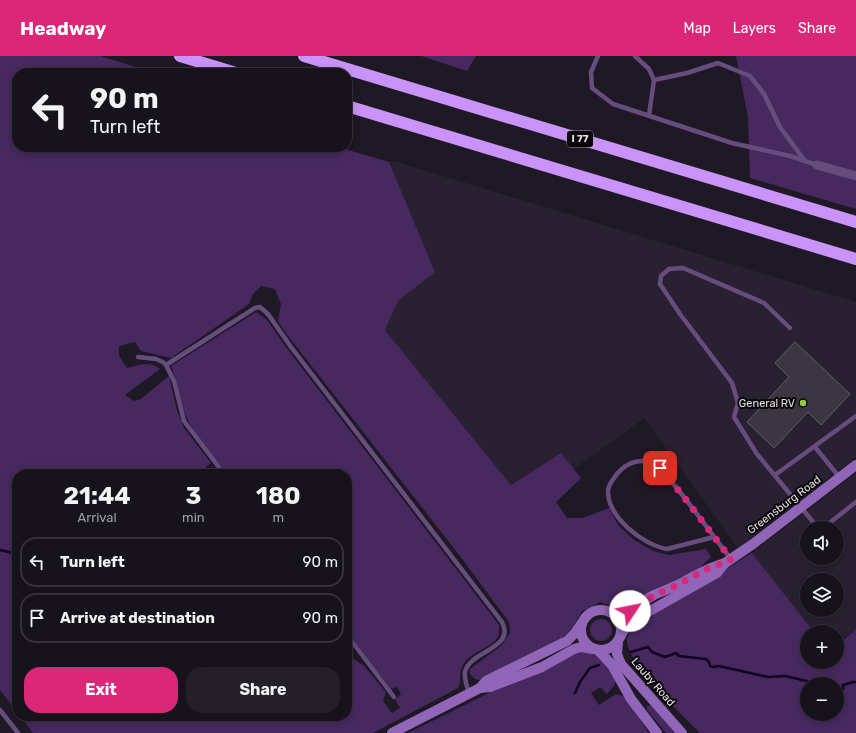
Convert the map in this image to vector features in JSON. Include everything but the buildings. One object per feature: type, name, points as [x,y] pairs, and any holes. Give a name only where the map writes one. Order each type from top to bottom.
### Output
[{"type":"highway","points":[[180,56],[220,68]]},
{"type":"highway","name":"I 77","points":[[304,56],[344,68]]},
{"type":"highway","name":"I 77","points":[[352,70],[856,222]]},
{"type":"highway","points":[[352,108],[856,259]]},
{"type":"main road","name":"Greensburg Road","points":[[619,640],[624,628],[634,619],[717,573],[728,561],[801,508],[856,465]]},
{"type":"main road","name":"Greensburg Road","points":[[610,612],[620,613],[630,611],[653,596],[712,566],[728,561]]},
{"type":"main road","points":[[392,733],[480,688],[490,687],[542,667],[574,649],[580,647],[609,649],[619,640],[621,632],[620,623],[610,612],[602,610],[594,611],[586,616],[575,633],[566,641],[486,681],[480,688]]},
{"type":"main road","points":[[581,624],[583,639],[586,644],[595,649]]},
{"type":"main road","name":"Lauby Road","points":[[619,640],[617,654],[622,664],[682,733]]},
{"type":"main road","name":"Lauby Road","points":[[595,649],[611,663],[631,699],[657,733]]},
{"type":"street","points":[[817,165],[856,176]]},
{"type":"lane","points":[[598,56],[591,72],[592,88],[613,104],[732,143],[817,165]]},
{"type":"lane","points":[[635,56],[648,69],[654,80],[649,115]]},
{"type":"lane","points":[[654,80],[687,73],[718,63],[750,76],[764,94],[780,127],[805,161]]},
{"type":"lane","points":[[790,328],[764,303],[683,268],[669,269],[661,276],[660,284],[680,314],[732,383],[738,403],[734,417],[757,454],[812,521]]},
{"type":"lane","points":[[166,365],[255,308],[260,306],[268,314],[291,347],[502,622],[504,627],[504,636],[498,643],[469,664],[465,671],[465,682],[470,693]]},
{"type":"lane","points":[[138,357],[156,359],[166,365],[174,381],[184,421],[220,469]]},
{"type":"lane","points":[[775,475],[856,416]]},
{"type":"lane","points":[[815,447],[840,478]]},
{"type":"lane","points":[[714,537],[667,549],[659,548],[632,532],[622,522],[610,501],[608,489],[612,480],[620,470],[630,462],[642,460],[651,462],[660,468],[714,537],[728,561]]},
{"type":"lane","points":[[832,521],[856,502]]},
{"type":"lane","points":[[352,642],[394,697]]},
{"type":"lane","points":[[0,710],[18,733]]},
{"type":"shaded area","points":[[0,56],[100,56],[139,68],[12,68],[12,152],[352,151],[389,162],[435,272],[398,301],[385,330],[511,485],[561,453],[581,478],[556,502],[567,518],[583,518],[609,508],[618,525],[634,540],[653,551],[669,555],[706,549],[711,557],[695,572],[632,603],[613,606],[600,602],[582,611],[572,628],[560,640],[481,680],[475,679],[470,674],[470,669],[501,646],[510,633],[509,622],[460,556],[285,332],[278,321],[281,304],[275,289],[261,286],[253,294],[249,304],[171,358],[141,351],[135,342],[119,346],[119,356],[127,368],[148,364],[156,366],[160,369],[125,395],[134,401],[141,399],[169,376],[177,410],[184,428],[211,463],[206,467],[207,469],[12,469],[12,706],[0,690]]},
{"type":"shaded area","points":[[421,56],[476,56],[467,71]]},
{"type":"shaded area","points":[[736,56],[856,56],[856,209],[750,178],[748,117]]},
{"type":"shaded area","points":[[394,161],[856,302],[856,457],[738,548],[644,418],[574,469],[560,453],[511,485],[385,330],[398,301],[435,272],[389,162]]},
{"type":"shaded area","points":[[256,312],[267,320],[285,346],[499,625],[499,635],[495,640],[472,656],[463,665],[458,688],[373,733],[33,733],[24,721],[352,721],[352,658],[364,666],[386,692],[383,701],[392,713],[400,708],[395,700],[401,694],[397,687],[391,689],[352,638],[352,469],[223,469],[199,439],[190,424],[184,410],[171,366]]},
{"type":"shaded area","points":[[856,473],[856,630],[844,639],[844,625],[809,625],[802,617],[844,617],[844,573],[800,573],[800,614],[752,553]]},
{"type":"shaded area","points":[[752,553],[800,614],[800,617],[802,617],[809,625],[800,625],[800,669],[844,669],[844,639],[856,630],[856,733],[700,733],[645,675],[629,650],[627,640],[638,623]]},
{"type":"shaded area","points":[[601,619],[609,622],[612,630],[609,638],[601,641],[593,638],[590,630],[593,622]]},
{"type":"shaded area","points":[[574,651],[587,651],[599,656],[616,676],[615,684],[607,694],[600,687],[591,693],[599,705],[616,694],[627,697],[649,733],[408,733]]},
{"type":"shaded area","points":[[651,705],[678,733],[666,733],[647,710],[647,706]]},
{"type":"waterway","points":[[0,550],[12,553]]},
{"type":"waterway","points":[[631,652],[648,647],[652,652],[665,657],[676,653],[679,656],[706,659],[710,666],[713,667],[719,666],[768,677],[785,676],[800,679]]},
{"type":"waterway","points":[[575,693],[580,682],[590,668],[599,665]]},
{"type":"waterway","points":[[844,685],[856,682]]},
{"type":"place","name":"General RV","points":[[803,403]]},
{"type":"route","points":[[630,611],[647,599],[712,566],[725,563],[731,559],[660,468]]}]
